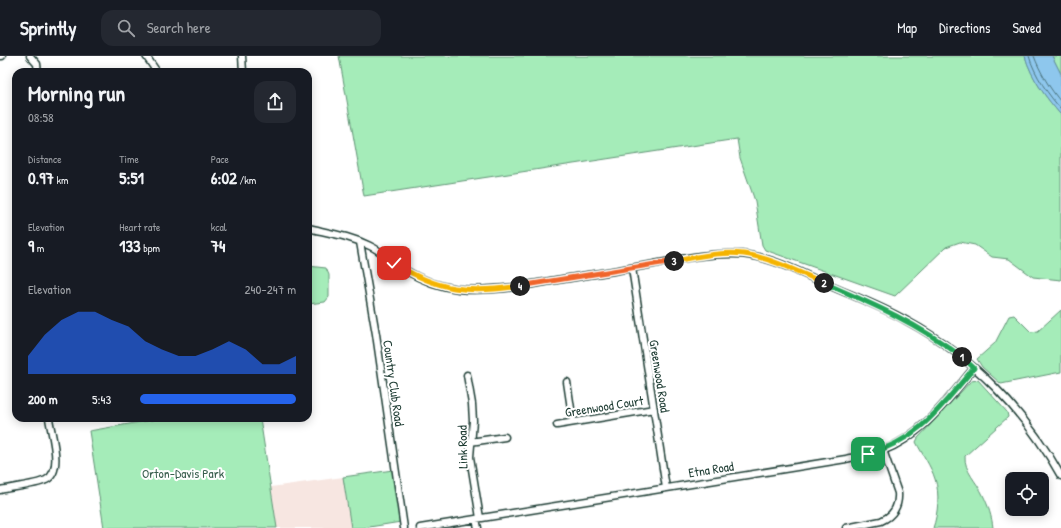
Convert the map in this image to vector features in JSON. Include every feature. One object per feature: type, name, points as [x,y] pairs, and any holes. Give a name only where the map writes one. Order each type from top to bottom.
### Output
[{"type":"street","points":[[30,56],[37,64],[38,68]]},
{"type":"street","points":[[146,56],[154,68]]},
{"type":"street","points":[[242,56],[243,68]]},
{"type":"street","points":[[312,229],[372,246],[407,271],[443,286],[458,290],[483,290],[515,287],[700,256],[744,254],[768,260],[907,320],[948,346],[995,387],[1018,413],[1038,438],[1061,476]]},
{"type":"street","name":"Country Club Road","points":[[360,242],[376,334],[404,528]]},
{"type":"street","name":"Greenwood Road","points":[[632,268],[666,488]]},
{"type":"street","name":"Etna Road","points":[[420,528],[850,458],[883,450],[897,443],[923,426],[974,368]]},
{"type":"street","name":"Link Road","points":[[467,375],[473,421],[470,442],[470,457],[478,528]]},
{"type":"street","points":[[567,382],[573,422]]},
{"type":"street","name":"Greenwood Court","points":[[557,425],[654,409]]},
{"type":"street","points":[[0,490],[42,481],[50,478],[53,474],[56,462],[50,422]]},
{"type":"street","points":[[470,442],[504,437]]},
{"type":"street","points":[[846,528],[881,522],[887,519],[895,510],[898,493],[883,450]]},
{"type":"shaded area","points":[[343,477],[351,528],[277,528],[271,487]]},
{"type":"green space","points":[[339,56],[1025,56],[1035,80],[1061,115],[1061,280],[1033,277],[1009,259],[992,257],[975,245],[960,242],[946,247],[895,296],[765,250],[762,245],[755,201],[740,158],[737,139],[364,196]]},
{"type":"green space","points":[[1052,56],[1061,56],[1061,74]]},
{"type":"green space","points":[[312,266],[326,268],[329,275],[329,297],[325,302],[312,304]]},
{"type":"green space","points":[[1061,310],[1061,372],[1001,384],[982,367],[977,359],[995,343],[1009,316],[1014,315],[1031,332],[1038,331]]},
{"type":"green space","points":[[978,380],[1007,412],[1008,417],[965,456],[965,461],[969,472],[987,503],[993,528],[933,528],[938,504],[937,485],[931,469],[916,442],[971,381]]},
{"type":"green space","name":"Orton-Davis Park","points":[[140,422],[261,422],[277,528],[104,528],[89,431]]},
{"type":"green space","points":[[393,470],[401,522],[363,528],[351,528],[343,477]]},
{"type":"water","points":[[1025,56],[1052,56],[1061,74],[1061,115],[1035,80]]},
{"type":"route","points":[[394,263],[434,284],[458,290],[487,290],[515,287],[709,255],[744,254],[782,265],[907,320],[948,346],[974,368],[923,426],[910,436],[897,443],[883,450],[868,454]]}]
